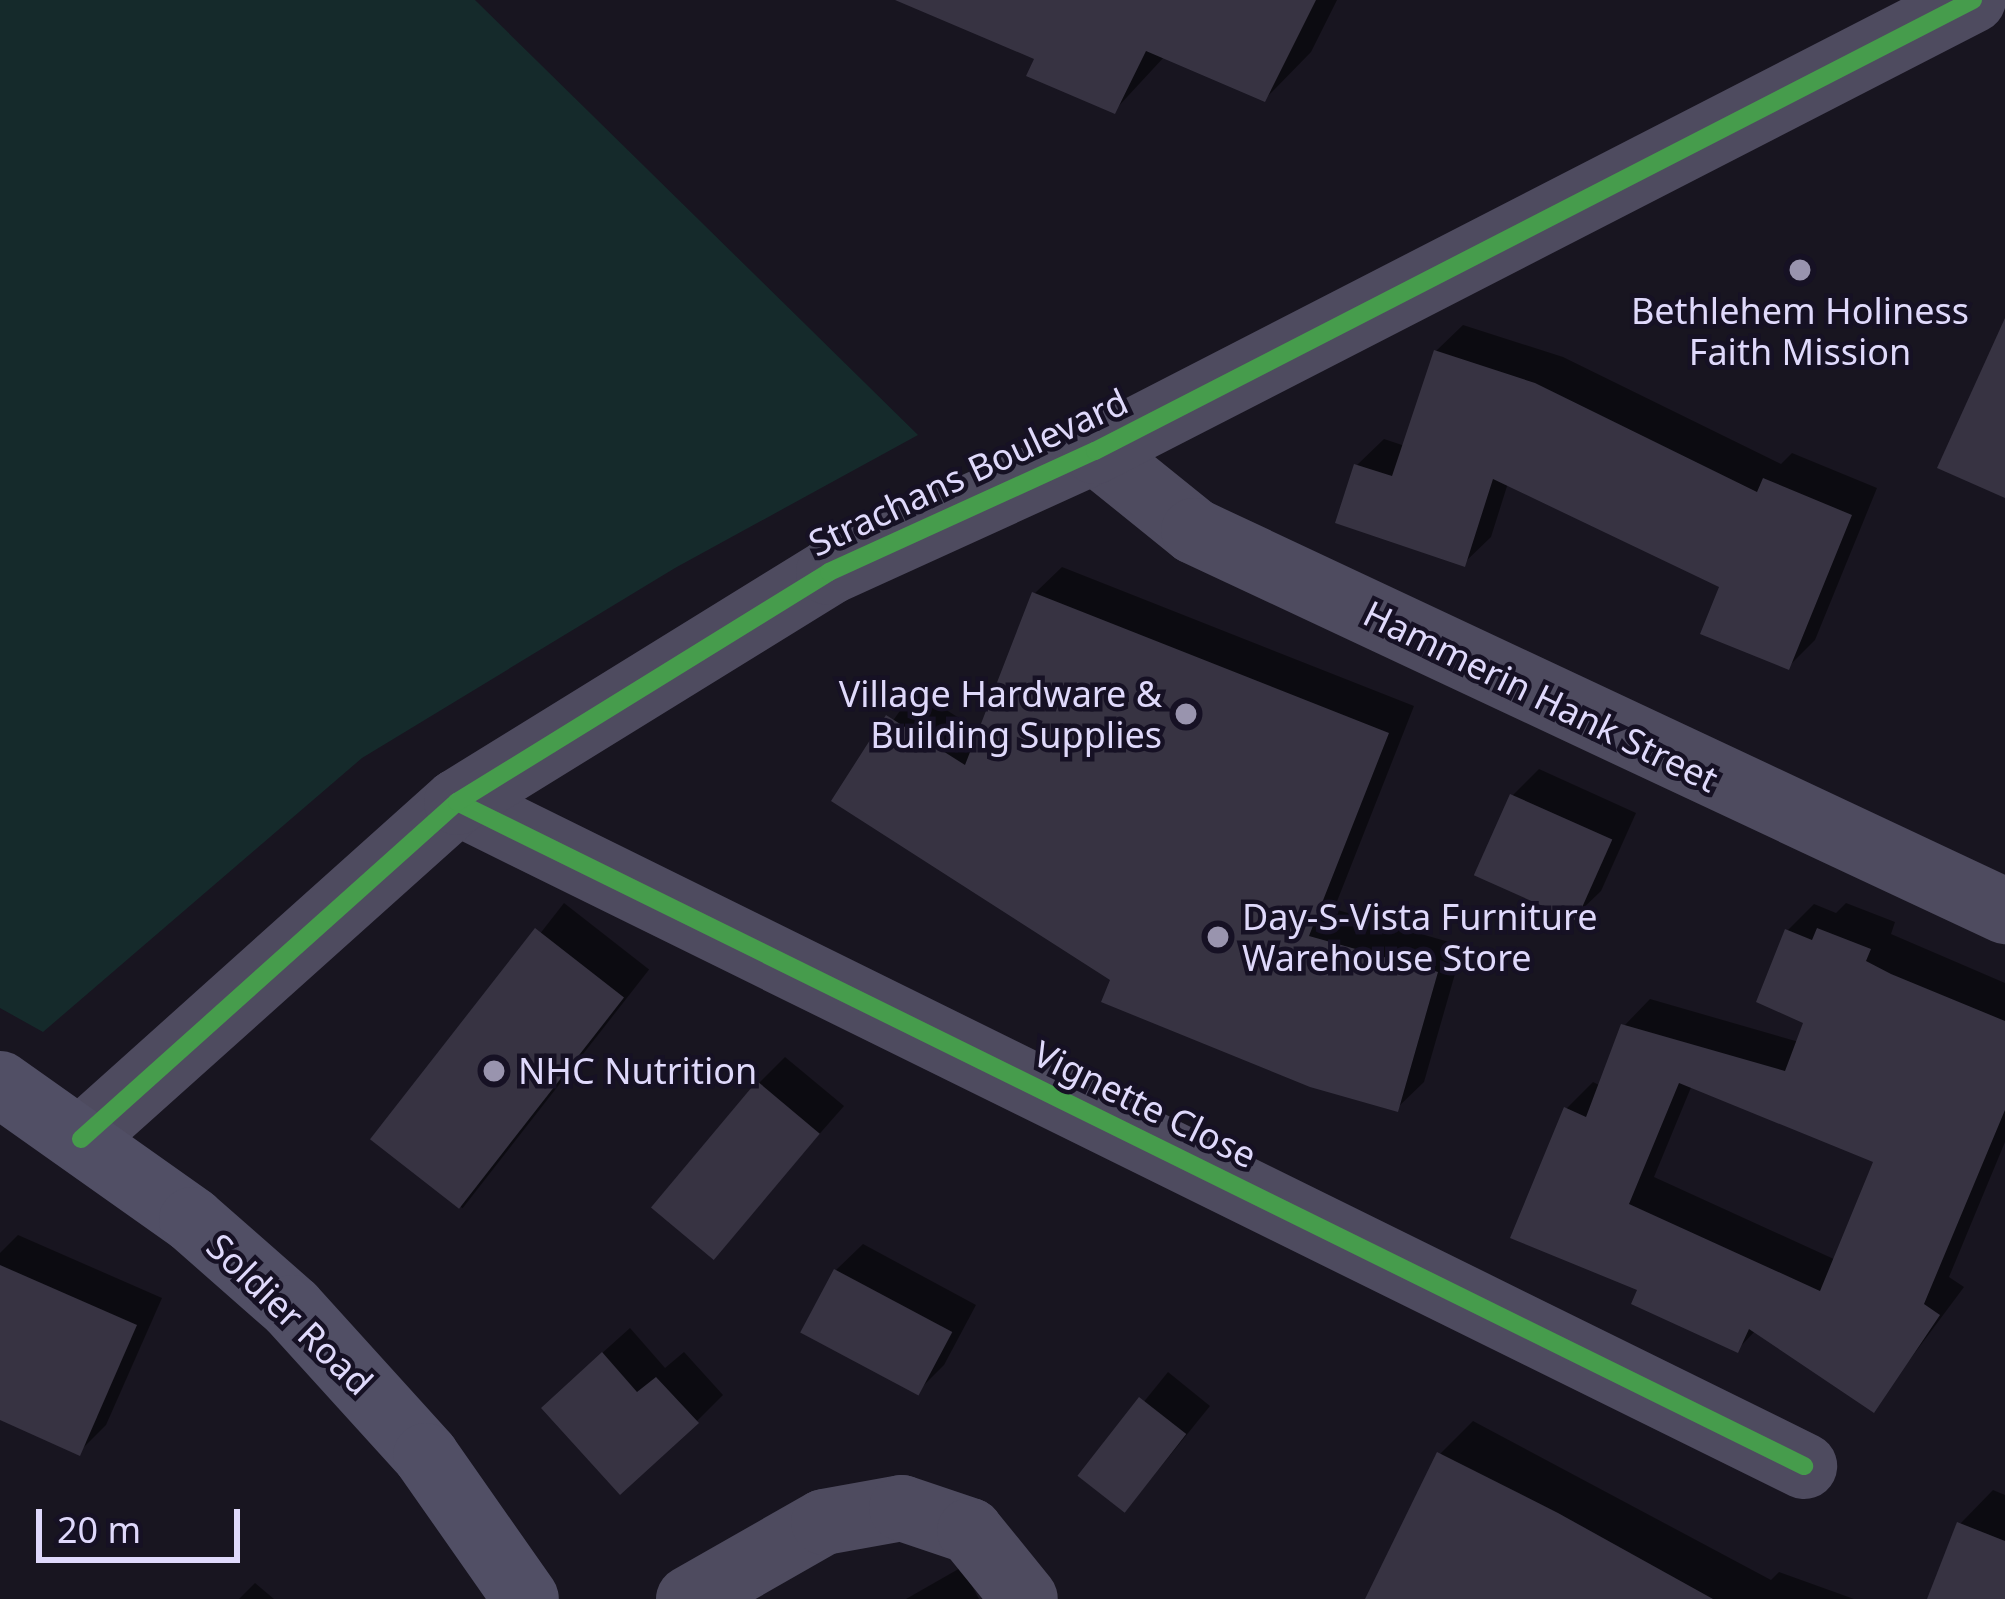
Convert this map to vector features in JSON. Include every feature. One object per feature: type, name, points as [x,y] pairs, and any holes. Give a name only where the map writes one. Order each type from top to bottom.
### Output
[{"type":"main road","name":"Soldier Road","points":[[0,1084],[192,1220],[366,1383],[526,1599]]},
{"type":"street","name":"Strachans Boulevard","points":[[81,1139],[457,802],[829,572],[1096,451],[1972,0]]},
{"type":"street","name":"Hammerin Hank Street","points":[[1096,451],[1194,531],[2005,911]]},
{"type":"street","name":"Vignette Close","points":[[457,802],[1804,1466]]},
{"type":"street","points":[[689,1599],[824,1522],[902,1508],[970,1531],[1025,1599]]},
{"type":"green space","points":[[0,0],[475,0],[918,435],[675,568],[362,758],[43,1032],[0,1008]]},
{"type":"building","points":[[895,0],[1316,0],[1265,102],[1146,51],[1115,114],[1026,76],[1034,59]]},
{"type":"building","points":[[2005,318],[2005,498],[1937,468]]},
{"type":"building","points":[[1434,350],[1535,383],[1757,492],[1763,478],[1852,515],[1789,670],[1700,634],[1719,587],[1493,479],[1465,567],[1335,523],[1354,464],[1392,476]]},
{"type":"building","points":[[1032,592],[1389,733],[1309,936],[1438,972],[1398,1112],[1310,1087],[1101,1002],[1110,980],[831,801],[886,715],[965,765]]},
{"type":"building","points":[[1510,794],[1612,840],[1576,921],[1474,875]]},
{"type":"building","points":[[535,928],[624,998],[459,1209],[370,1139]]},
{"type":"building","points":[[1817,928],[1871,949],[1866,961],[2005,1021],[2005,1110],[1924,1304],[1940,1315],[1874,1413],[1749,1329],[1738,1353],[1631,1304],[1637,1290],[1510,1238],[1564,1107],[1586,1117],[1621,1024],[1785,1071],[1803,1023],[1756,1002],[1785,929],[1812,940]],"holes":[[[1679,1083],[1873,1162],[1820,1291],[1629,1204]]]},
{"type":"building","points":[[757,1081],[820,1134],[714,1260],[651,1207]]},
{"type":"building","points":[[0,1265],[137,1325],[80,1456],[0,1420]]},
{"type":"building","points":[[834,1269],[952,1332],[919,1395],[800,1333]]},
{"type":"building","points":[[602,1352],[637,1392],[656,1377],[699,1423],[620,1495],[541,1408]]},
{"type":"building","points":[[1139,1397],[1186,1434],[1125,1513],[1077,1476]]},
{"type":"building","points":[[1437,1452],[1558,1513],[1713,1599],[1365,1599]]},
{"type":"building","points":[[1957,1522],[2005,1541],[2005,1599],[1927,1599]]},
{"type":"cycle path","points":[[81,1139],[457,802],[829,572],[1095,451],[1973,0]]},
{"type":"cycle path","points":[[457,802],[1804,1466]]},
{"type":"place","name":"Bethlehem Holiness Faith Mission","points":[[1800,270]]},
{"type":"place","name":"Village Hardware & Building Supplies","points":[[1186,714]]},
{"type":"place","name":"Day-S-Vista Furniture Warehouse Store","points":[[1218,937]]},
{"type":"place","name":"NHC Nutrition","points":[[494,1071]]}]
